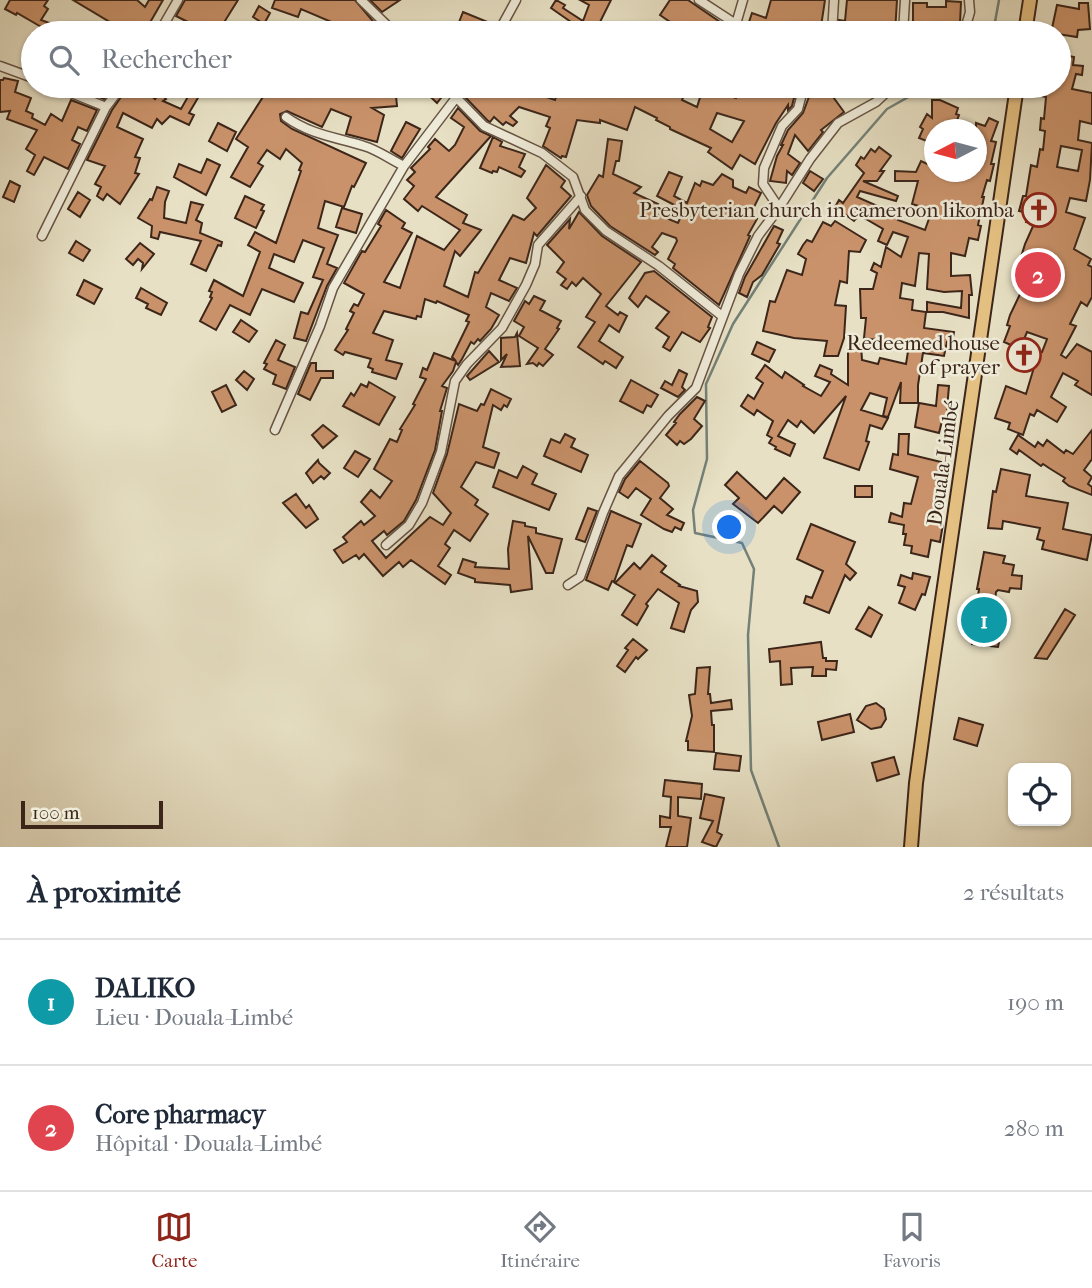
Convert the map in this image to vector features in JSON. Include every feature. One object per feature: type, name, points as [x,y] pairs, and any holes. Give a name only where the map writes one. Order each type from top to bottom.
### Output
[{"type":"highway","points":[[1027,21],[1030,0]]},
{"type":"highway","name":"Douala-Limbé","points":[[911,847],[925,716],[1015,98]]},
{"type":"street","points":[[166,21],[178,0]]},
{"type":"street","points":[[361,0],[383,21]]},
{"type":"street","points":[[505,21],[516,0]]},
{"type":"street","points":[[699,0],[731,21]]},
{"type":"street","points":[[737,21],[743,0]]},
{"type":"street","points":[[833,21],[834,0]]},
{"type":"street","points":[[904,21],[905,0]]},
{"type":"street","points":[[967,21],[969,0]]},
{"type":"street","points":[[0,66],[21,74]]},
{"type":"street","points":[[84,98],[106,107]]},
{"type":"street","points":[[43,236],[113,98]]},
{"type":"street","points":[[275,430],[320,326],[333,288],[404,166],[455,98]]},
{"type":"street","points":[[457,98],[484,126],[542,153],[573,177],[585,211],[606,231],[659,266],[723,316]]},
{"type":"street","points":[[779,208],[763,184],[764,168],[782,126],[798,109],[801,98]]},
{"type":"street","points":[[568,585],[580,577],[619,476],[668,416],[696,388],[723,316],[758,236],[838,123],[881,98]]},
{"type":"street","points":[[286,117],[302,128],[329,138],[366,146],[404,166]]},
{"type":"street","points":[[386,545],[410,525],[422,503],[441,452],[455,381],[467,364],[502,328],[526,285],[535,264],[538,245],[581,196]]},
{"type":"building","points":[[10,0],[48,0],[44,6],[48,9],[41,20],[44,21],[31,21],[5,9]]},
{"type":"building","points":[[73,0],[137,0],[145,7],[149,0],[163,0],[151,21],[108,21]]},
{"type":"building","points":[[185,0],[238,0],[225,21],[186,21],[176,16]]},
{"type":"building","points":[[275,0],[355,0],[373,21],[329,21],[301,9],[298,17],[272,8]]},
{"type":"building","points":[[370,0],[400,0],[382,12]]},
{"type":"building","points":[[556,0],[583,21],[570,21],[551,8]]},
{"type":"building","points":[[580,0],[611,0],[600,21],[583,21],[589,5]]},
{"type":"building","points":[[670,0],[688,0],[719,21],[669,21],[660,15]]},
{"type":"building","points":[[771,0],[825,0],[822,21],[749,21],[752,13],[766,18]]},
{"type":"building","points":[[847,0],[897,0],[896,21],[845,21]]},
{"type":"building","points":[[946,1],[961,2],[960,21],[913,21],[913,3],[927,3],[927,7],[946,7]]},
{"type":"building","points":[[1079,3],[1088,3],[1090,29],[1078,30],[1077,37],[1071,36],[1071,21],[1054,21],[1057,5],[1079,9]]},
{"type":"building","points":[[259,6],[270,13],[266,21],[253,17]]},
{"type":"building","points":[[463,12],[485,21],[460,21]]},
{"type":"building","points":[[1071,56],[1074,57],[1073,65],[1083,66],[1082,75],[1076,74],[1072,89],[1092,93],[1092,124],[1080,121],[1078,140],[1092,143],[1086,201],[1070,198],[1066,212],[1085,218],[1074,249],[1091,259],[1088,265],[1092,267],[1092,297],[1087,306],[1081,302],[1070,324],[1076,326],[1061,355],[1066,358],[1077,344],[1092,352],[1092,395],[1075,385],[1078,381],[1063,373],[1051,397],[1066,407],[1057,422],[1037,410],[1034,416],[1030,414],[1023,435],[1008,429],[1010,423],[995,418],[1006,386],[1026,394],[1035,364],[1019,359],[1023,346],[1042,352],[1047,339],[1027,332],[1020,349],[1004,342],[1010,326],[1007,325],[1010,315],[1022,290],[1015,287],[1017,281],[1014,280],[1034,224],[1026,222],[1028,213],[1019,211],[1023,196],[1026,196],[1031,165],[1037,167],[1040,149],[1043,150],[1045,131],[1040,130],[1041,118],[1044,119],[1046,98],[1071,98]],"holes":[[[1061,146],[1082,150],[1078,171],[1057,167]]]},
{"type":"building","points":[[0,80],[18,81],[15,92],[21,94],[21,98],[31,98],[26,111],[45,125],[51,114],[62,121],[71,100],[97,110],[87,131],[78,127],[72,140],[80,144],[68,169],[44,157],[34,175],[27,171],[35,155],[26,149],[37,130],[7,119],[10,111],[0,112]]},
{"type":"building","points":[[120,98],[165,98],[163,101],[181,109],[187,98],[198,98],[189,113],[194,115],[189,125],[170,116],[162,124],[157,119],[152,128],[123,113],[117,127],[143,139],[135,157],[140,158],[135,173],[139,174],[120,204],[107,194],[103,200],[97,196],[101,187],[95,184],[105,166],[87,160]]},
{"type":"building","points":[[262,98],[396,98],[397,106],[372,108],[384,115],[377,142],[346,134],[351,117],[331,109],[322,127],[287,111],[280,114],[281,121],[292,129],[366,163],[354,187],[352,186],[344,207],[325,201],[318,228],[338,235],[327,264],[337,268],[327,286],[306,341],[294,338],[301,312],[308,314],[323,280],[313,277],[324,248],[303,240],[294,262],[274,254],[269,268],[303,283],[294,302],[262,289],[250,315],[230,305],[216,330],[200,321],[212,298],[212,292],[209,291],[214,280],[243,296],[260,252],[248,245],[255,232],[276,243],[301,171],[299,170],[302,163],[286,149],[280,159],[267,150],[258,163],[263,166],[250,187],[231,177],[248,147],[236,139]]},
{"type":"building","points":[[466,98],[683,98],[682,100],[697,107],[700,98],[794,98],[792,106],[788,110],[788,105],[776,123],[755,164],[740,155],[732,169],[708,152],[711,148],[670,129],[656,120],[657,118],[635,107],[627,130],[600,120],[600,123],[577,120],[566,157],[561,158],[543,146],[550,128],[546,126],[550,117],[519,107],[510,116],[517,122],[513,126],[506,122],[503,125],[494,117],[488,121]],"holes":[[[717,113],[744,121],[732,142],[710,129]]]},
{"type":"building","points":[[809,98],[834,98],[844,112],[821,130],[823,132],[808,151],[795,135],[788,154],[800,163],[792,175],[787,171],[786,183],[770,181],[788,130],[803,113]]},
{"type":"building","points":[[932,100],[940,100],[958,108],[957,119],[924,119],[927,114],[932,118]]},
{"type":"building","points":[[458,108],[480,131],[491,136],[436,197],[467,215],[463,223],[481,230],[460,256],[455,251],[444,286],[468,297],[475,272],[478,273],[513,215],[524,220],[536,208],[527,198],[546,165],[565,181],[561,187],[571,196],[537,236],[534,233],[526,263],[510,258],[499,280],[517,288],[509,301],[491,293],[486,307],[499,315],[480,341],[478,339],[474,344],[471,342],[442,386],[447,388],[440,411],[435,450],[416,500],[404,521],[387,535],[384,531],[372,541],[386,558],[430,517],[443,525],[451,513],[433,493],[447,454],[459,404],[477,411],[481,404],[484,405],[491,389],[511,399],[507,407],[504,405],[501,410],[493,405],[483,447],[499,453],[494,468],[476,462],[461,487],[478,500],[475,505],[488,514],[470,541],[454,530],[445,544],[450,548],[438,566],[451,575],[445,584],[411,560],[403,567],[399,562],[383,576],[364,554],[359,559],[356,555],[343,563],[334,550],[347,542],[343,537],[361,521],[364,525],[375,516],[361,502],[371,490],[380,498],[392,481],[374,469],[390,439],[397,442],[402,430],[400,429],[415,405],[413,404],[426,379],[420,377],[423,368],[427,370],[434,353],[456,361],[452,357],[469,322],[466,321],[469,315],[437,301],[436,303],[425,299],[421,317],[417,316],[416,319],[384,311],[373,333],[393,340],[386,360],[402,364],[396,379],[372,372],[373,369],[368,367],[371,359],[345,352],[343,355],[335,350],[348,330],[346,329],[354,313],[350,311],[354,304],[358,306],[364,294],[344,283],[362,251],[365,252],[381,226],[378,224],[386,210],[405,223],[402,228],[412,233],[384,282],[400,288],[417,236],[444,250],[460,230],[422,206],[418,211],[404,199],[414,186],[407,180],[415,172],[411,168],[430,149],[428,147],[435,139],[449,151],[455,145],[464,127],[451,118]]},
{"type":"building","points":[[989,118],[998,122],[991,141],[996,142],[990,181],[987,180]]},
{"type":"building","points":[[924,120],[924,140],[919,138],[923,129],[920,127]]},
{"type":"building","points":[[406,122],[420,129],[402,158],[391,151]]},
{"type":"building","points":[[218,123],[236,132],[227,151],[209,141]]},
{"type":"building","points":[[493,137],[502,142],[500,146],[525,154],[519,167],[525,171],[521,177],[499,167],[497,172],[492,173],[480,168]]},
{"type":"building","points":[[608,139],[622,141],[619,161],[616,161],[613,174],[641,187],[634,193],[658,204],[654,213],[678,223],[684,210],[657,196],[669,172],[682,177],[674,196],[687,203],[695,183],[700,186],[702,181],[713,185],[722,174],[733,180],[733,187],[746,193],[749,187],[761,193],[750,215],[757,219],[719,305],[673,268],[675,264],[668,259],[676,238],[662,233],[652,247],[658,252],[655,255],[610,226],[591,206],[587,195],[599,175],[603,177]]},
{"type":"building","points":[[879,147],[891,156],[880,171],[884,171],[877,181],[863,181],[898,196],[896,201],[860,191],[857,197],[900,216],[898,220],[925,230],[932,210],[912,204],[918,181],[895,181],[895,171],[916,172],[921,161],[924,162],[924,182],[986,182],[982,197],[978,240],[969,238],[965,256],[951,253],[951,276],[970,275],[972,295],[969,295],[969,318],[943,312],[927,312],[927,302],[961,308],[962,291],[927,289],[929,254],[919,253],[915,286],[902,283],[900,298],[913,300],[912,310],[926,312],[924,328],[954,332],[952,342],[947,342],[944,356],[923,353],[918,403],[900,403],[901,382],[888,417],[883,416],[887,398],[870,393],[861,410],[888,418],[882,429],[870,425],[866,441],[869,442],[859,470],[824,458],[846,396],[814,433],[801,421],[797,427],[788,420],[778,436],[795,444],[790,456],[775,449],[776,447],[769,443],[772,438],[767,435],[773,421],[757,410],[754,415],[741,406],[748,395],[754,399],[763,383],[756,378],[765,365],[782,378],[785,372],[821,396],[830,382],[815,376],[820,365],[832,370],[831,374],[848,385],[848,341],[861,345],[862,360],[878,364],[880,358],[906,364],[909,345],[864,338],[866,318],[861,318],[860,289],[873,289],[877,273],[871,270],[874,263],[881,267],[886,247],[901,257],[908,237],[893,232],[887,245],[878,241],[883,229],[859,215],[854,221],[835,207],[839,200],[843,203],[864,173],[856,165],[861,157],[864,159],[871,149],[875,152]]},
{"type":"building","points":[[207,159],[220,165],[206,195],[174,177],[179,164],[201,173]]},
{"type":"building","points":[[810,171],[823,179],[814,191],[803,183]]},
{"type":"building","points":[[10,181],[20,186],[14,202],[3,197]]},
{"type":"building","points":[[157,187],[169,191],[164,218],[186,223],[191,202],[203,205],[196,220],[202,223],[200,233],[222,242],[206,271],[191,264],[201,241],[160,232],[158,239],[151,237],[152,226],[138,218],[150,199],[152,200]]},
{"type":"building","points":[[78,192],[90,200],[80,217],[68,209]]},
{"type":"building","points":[[245,196],[264,205],[256,228],[235,218]]},
{"type":"building","points":[[342,208],[362,214],[356,233],[336,227]]},
{"type":"building","points":[[579,212],[602,236],[641,262],[606,306],[618,315],[620,312],[627,316],[619,332],[609,325],[599,341],[623,357],[616,368],[605,361],[603,364],[578,347],[595,322],[586,317],[601,294],[583,278],[576,286],[572,282],[567,289],[561,285],[566,279],[557,272],[564,262],[547,245],[570,219],[569,229]]},
{"type":"building","points":[[835,221],[866,240],[860,252],[849,251],[847,283],[840,281],[835,305],[846,306],[844,338],[838,356],[824,356],[827,341],[794,338],[763,331],[770,301],[775,302],[787,270],[802,275],[806,259],[798,254],[803,245],[807,240],[812,242],[823,222],[831,226]]},
{"type":"building","points":[[774,226],[783,230],[777,243],[780,244],[762,275],[753,282],[747,297],[739,293],[745,277]]},
{"type":"building","points":[[76,241],[90,250],[83,261],[69,253]]},
{"type":"building","points":[[140,243],[154,254],[142,269],[143,263],[138,259],[133,265],[126,259]]},
{"type":"building","points":[[654,271],[712,317],[708,327],[710,328],[700,342],[682,332],[670,351],[663,347],[669,337],[656,328],[669,312],[646,296],[638,307],[629,298],[645,273]]},
{"type":"building","points":[[84,280],[102,289],[94,304],[77,295]]},
{"type":"building","points":[[141,288],[167,303],[161,315],[146,308],[148,304],[136,298]]},
{"type":"building","points":[[534,296],[545,301],[540,310],[561,321],[557,328],[559,329],[545,349],[553,355],[543,366],[539,363],[537,366],[533,363],[527,364],[538,348],[519,336],[524,327],[514,321],[525,301],[529,304]]},
{"type":"building","points":[[241,320],[257,331],[249,342],[233,332]]},
{"type":"building","points":[[517,333],[520,366],[501,367],[507,354],[501,360],[501,338],[515,337]]},
{"type":"building","points":[[276,340],[285,345],[278,360],[295,367],[286,389],[273,384],[276,375],[264,369],[267,364],[264,363]]},
{"type":"building","points":[[757,342],[775,350],[769,362],[752,354]]},
{"type":"building","points":[[489,351],[499,362],[470,380],[467,376]]},
{"type":"building","points":[[311,363],[316,363],[316,371],[333,371],[333,378],[321,378],[310,400],[298,394]]},
{"type":"building","points":[[679,370],[687,374],[682,387],[685,390],[678,397],[661,388],[665,381],[672,385]]},
{"type":"building","points":[[244,371],[254,379],[247,390],[236,380]]},
{"type":"building","points":[[631,380],[658,395],[651,407],[647,405],[643,413],[620,401]]},
{"type":"building","points":[[369,382],[395,397],[379,425],[343,406],[351,393],[354,396],[361,384],[367,387]]},
{"type":"building","points":[[226,385],[236,405],[222,412],[212,392]]},
{"type":"building","points":[[938,385],[949,386],[947,409],[951,410],[948,422],[942,421],[939,433],[915,427],[919,403],[936,406]]},
{"type":"building","points":[[697,397],[705,401],[694,419],[702,426],[691,439],[684,444],[680,441],[677,445],[666,435],[680,414]]},
{"type":"building","points":[[323,425],[337,436],[323,448],[312,435]]},
{"type":"building","points":[[1092,430],[1092,459],[1084,470],[1092,477],[1088,484],[1092,487],[1092,495],[1069,486],[1063,481],[1065,478],[1043,464],[1041,466],[1019,450],[1017,454],[1010,449],[1018,435],[1035,447],[1038,442],[1043,446],[1047,440],[1064,453],[1066,450],[1073,454]]},
{"type":"building","points":[[565,434],[575,439],[571,447],[588,455],[581,472],[544,456],[551,439],[560,443]]},
{"type":"building","points":[[899,434],[909,434],[908,454],[941,462],[936,481],[941,482],[941,504],[935,504],[932,522],[943,524],[940,542],[931,540],[928,557],[911,553],[912,546],[904,545],[904,525],[889,522],[891,513],[902,517],[904,503],[911,504],[918,477],[890,469],[893,454],[898,455]]},
{"type":"building","points":[[355,451],[370,459],[358,477],[344,468]]},
{"type":"building","points":[[318,460],[330,473],[324,479],[321,476],[313,483],[306,473]]},
{"type":"building","points":[[640,461],[668,483],[669,486],[660,498],[673,509],[667,515],[684,523],[681,530],[675,527],[672,532],[664,529],[641,515],[651,499],[636,488],[628,498],[619,492],[625,479]]},
{"type":"building","points":[[523,466],[537,474],[532,484],[556,494],[549,510],[493,487],[499,470],[517,478]]},
{"type":"building","points":[[1001,469],[1030,475],[1026,496],[1068,503],[1063,529],[1092,535],[1087,560],[1042,549],[1044,541],[1037,539],[1040,528],[1003,521],[1002,529],[988,528],[993,491],[996,492]]},
{"type":"building","points":[[737,472],[766,499],[784,478],[800,492],[782,513],[774,506],[758,523],[733,504],[739,498],[725,485]]},
{"type":"building","points":[[855,486],[872,486],[872,497],[855,497]]},
{"type":"building","points":[[296,494],[306,508],[309,505],[318,519],[306,528],[283,503]]},
{"type":"building","points":[[588,508],[597,511],[585,542],[576,539]]},
{"type":"building","points":[[611,511],[641,524],[632,547],[627,545],[614,582],[612,581],[608,590],[586,580]]},
{"type":"building","points":[[513,521],[536,528],[536,533],[562,539],[553,573],[546,573],[528,536],[532,589],[511,592],[510,585],[475,582],[475,579],[458,573],[463,559],[476,563],[475,567],[509,569],[508,549]]},
{"type":"building","points":[[811,524],[855,542],[846,564],[856,573],[850,580],[845,575],[829,613],[804,603],[806,596],[812,598],[823,571],[797,559]]},
{"type":"building","points":[[984,552],[1005,556],[1003,563],[1014,565],[1012,575],[1022,576],[1021,589],[1010,588],[1009,592],[996,592],[992,625],[1002,627],[998,647],[972,644],[977,589]]},
{"type":"building","points":[[652,555],[666,566],[661,572],[679,586],[697,591],[698,602],[691,610],[684,632],[671,628],[679,603],[658,589],[646,604],[648,606],[637,625],[622,615],[635,595],[615,583],[634,563],[640,569]]},
{"type":"building","points":[[913,573],[930,577],[925,595],[922,594],[915,610],[899,603],[905,587],[898,585],[901,575],[912,579]]},
{"type":"building","points":[[869,607],[882,615],[871,637],[856,629]]},
{"type":"building","points":[[1065,609],[1075,615],[1047,659],[1035,658]]},
{"type":"building","points":[[633,639],[647,650],[638,659],[636,657],[625,672],[617,666],[628,650],[625,648]]},
{"type":"building","points":[[821,642],[823,658],[826,658],[826,661],[837,661],[836,670],[826,669],[826,676],[812,676],[813,667],[791,668],[792,684],[781,685],[780,661],[770,662],[769,649]]},
{"type":"building","points":[[710,667],[708,694],[711,703],[731,700],[732,709],[711,711],[714,752],[688,750],[686,741],[692,716],[689,695],[695,694],[697,668]]},
{"type":"building","points":[[876,703],[884,709],[886,719],[881,727],[871,729],[857,720],[866,706]]},
{"type":"building","points":[[850,714],[854,732],[822,740],[818,722]]},
{"type":"building","points":[[959,718],[983,725],[977,746],[954,739]]},
{"type":"building","points":[[716,753],[741,756],[739,771],[714,769]]},
{"type":"building","points":[[894,757],[899,774],[877,781],[872,763]]},
{"type":"building","points":[[665,780],[702,784],[701,799],[678,797],[678,816],[691,818],[687,847],[666,847],[671,827],[660,827],[660,816],[670,818],[671,797],[663,796]]},
{"type":"building","points":[[705,794],[724,798],[717,832],[722,835],[716,847],[702,842],[713,821],[700,818]]},
{"type":"waterway","points":[[995,21],[999,0]]},
{"type":"waterway","points":[[779,847],[751,770],[748,635],[754,569],[742,543],[695,533],[693,510],[707,459],[706,384],[733,324],[827,178],[887,109],[907,98]]},
{"type":"place","name":"Presbyterian church in cameroon likomba","points":[[1039,210]]},
{"type":"place","name":"Core pharmacy","points":[[1038,275]]},
{"type":"place","name":"Redeemed house of prayer","points":[[1024,355]]},
{"type":"place","name":"DALIKO","points":[[984,620]]}]
